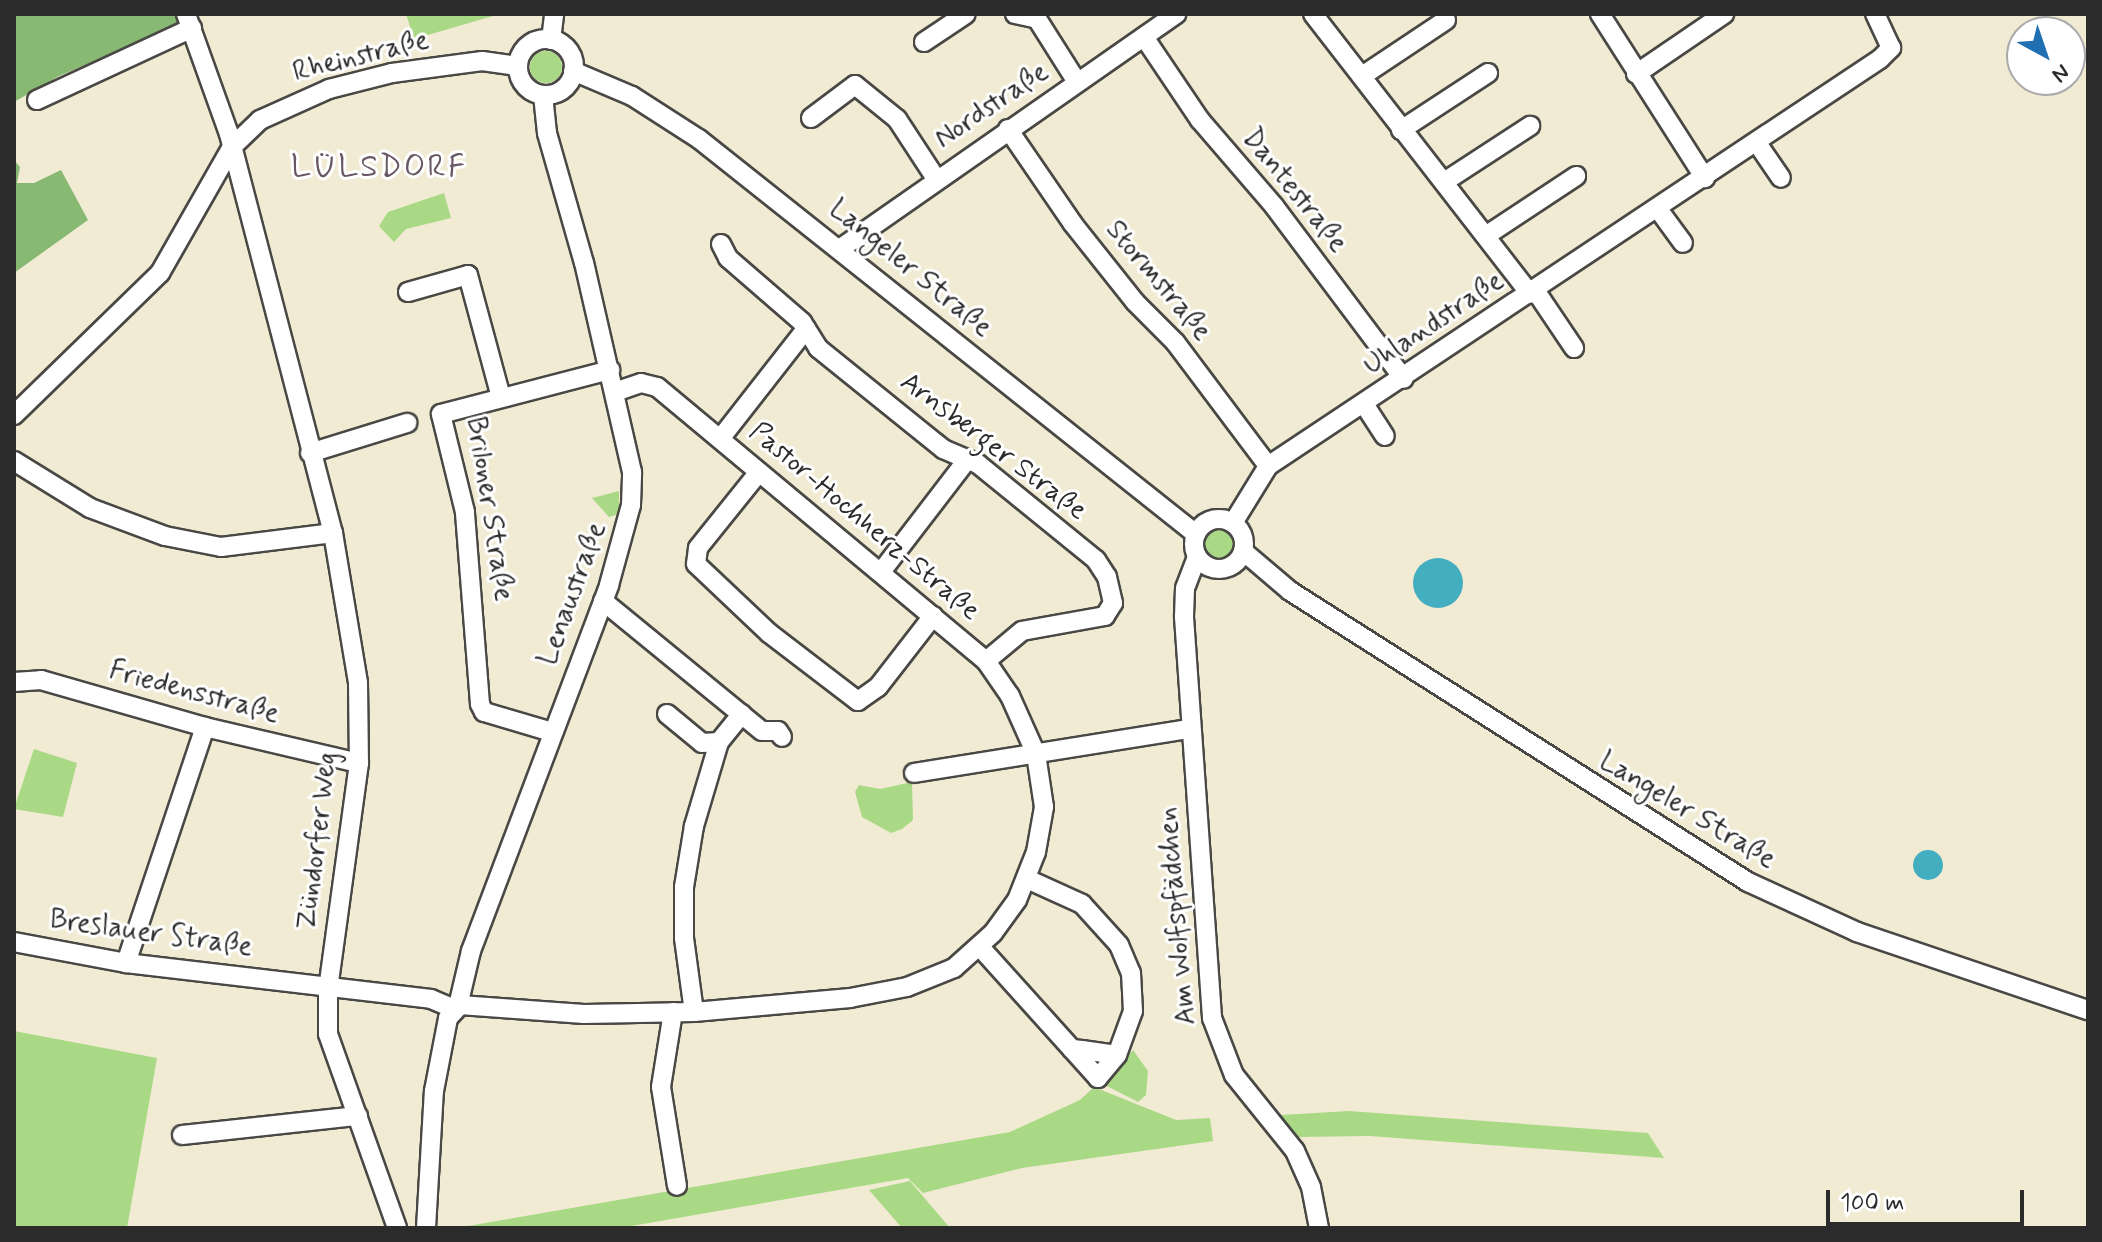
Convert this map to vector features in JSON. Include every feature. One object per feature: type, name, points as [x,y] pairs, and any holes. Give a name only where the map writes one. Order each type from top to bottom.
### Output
[{"type":"street","points":[[551,40],[554,14]]},
{"type":"street","points":[[924,42],[966,14]]},
{"type":"street","points":[[1015,14],[1034,16],[1077,82]]},
{"type":"street","name":"Nordstraße","points":[[841,248],[935,177],[1177,14]]},
{"type":"street","points":[[1313,14],[1401,130],[1532,292]]},
{"type":"street","points":[[1600,14],[1705,178]]},
{"type":"street","points":[[1636,74],[1724,14]]},
{"type":"street","name":"Uhlandstraße","points":[[1233,523],[1268,466],[1705,178],[1891,48],[1875,14]]},
{"type":"street","points":[[1362,76],[1446,20]]},
{"type":"street","points":[[37,100],[189,21]]},
{"type":"street","name":"Zündorfer Weg","points":[[189,21],[232,147],[333,533],[358,683],[359,763],[328,989],[328,1034],[397,1228]]},
{"type":"street","name":"Dantestraße","points":[[1144,37],[1200,120],[1274,206],[1404,379]]},
{"type":"street","points":[[551,40],[566,48],[573,71],[566,86],[543,95],[528,88],[518,66],[529,46],[551,40]]},
{"type":"street","name":"Rheinstraße","points":[[14,415],[160,273],[232,147],[260,120],[329,89],[426,66],[482,61],[518,66]]},
{"type":"street","name":"Langeler Straße","points":[[573,71],[632,96],[699,139],[841,248],[1196,534]]},
{"type":"street","points":[[1401,130],[1488,73]]},
{"type":"street","points":[[811,118],[855,85],[897,119],[935,177]]},
{"type":"street","name":"Lenaustraße","points":[[426,1228],[434,1091],[454,1009],[471,951],[626,535],[632,490],[615,392],[547,133],[543,95]]},
{"type":"street","points":[[1444,182],[1530,126]]},
{"type":"street","name":"Stormstraße","points":[[1008,129],[1073,224],[1135,302],[1175,342],[1268,466]]},
{"type":"street","points":[[1757,143],[1781,178]]},
{"type":"street","points":[[1487,235],[1576,176]]},
{"type":"street","points":[[1658,209],[1683,243]]},
{"type":"street","name":"Arnsberger Straße","points":[[721,244],[728,258],[806,329],[818,348],[943,449],[967,460],[1096,560],[1113,594],[1105,616],[1022,631],[986,661]]},
{"type":"street","points":[[408,292],[468,275],[501,397]]},
{"type":"street","name":"Uhlandstraße","points":[[1532,292],[1574,348]]},
{"type":"street","points":[[720,439],[806,329]]},
{"type":"street","name":"Briloner Straße","points":[[552,732],[484,712],[480,704],[465,512],[441,414],[610,370]]},
{"type":"street","name":"Pastor-Hochherz-Straße","points":[[328,989],[431,999],[454,1009],[584,1014],[694,1012],[850,998],[907,987],[954,968],[980,947],[1005,918],[1027,879],[1044,807],[1036,754],[1010,696],[986,661],[657,387],[641,383],[615,392]]},
{"type":"street","name":"Uhlandstraße","points":[[1364,404],[1385,436]]},
{"type":"street","points":[[310,453],[407,423]]},
{"type":"street","points":[[881,572],[967,460]]},
{"type":"street","points":[[14,461],[90,508],[165,536],[221,547],[333,533]]},
{"type":"street","points":[[759,472],[698,548],[696,564],[769,633],[858,701],[878,687],[933,616]]},
{"type":"street","points":[[1184,617],[1223,568],[1243,551],[1242,535],[1233,523],[1212,520],[1196,534],[1197,557],[1223,568]]},
{"type":"street","name":"Langeler Straße","points":[[1243,551],[1290,591],[1748,882],[1869,937],[2088,1010]]},
{"type":"street","name":"Am Wolfspfädchen","points":[[1197,557],[1183,598],[1212,1018],[1234,1075],[1295,1151],[1311,1187],[1319,1228]]},
{"type":"street","name":"Langeler Straße","points":[[1223,568],[1290,591]]},
{"type":"street","points":[[603,601],[766,733],[778,731],[782,737]]},
{"type":"street","name":"Friedensstraße","points":[[14,682],[41,680],[205,727],[359,763]]},
{"type":"street","points":[[667,714],[702,743],[719,742]]},
{"type":"street","points":[[694,1012],[684,938],[684,887],[694,826],[719,742],[742,714]]},
{"type":"street","points":[[126,963],[205,727]]},
{"type":"street","points":[[914,773],[1190,729]]},
{"type":"street","points":[[980,947],[1072,1049],[1117,1055],[1133,1011],[1126,958],[1093,912],[1027,879]]},
{"type":"street","name":"Breslauer Straße","points":[[14,942],[126,963],[328,989]]},
{"type":"street","points":[[673,1012],[661,1087],[677,1186]]},
{"type":"street","points":[[182,1135],[358,1116]]},
{"type":"green space","points":[[14,14],[175,14],[180,25],[59,76],[14,102]]},
{"type":"green space","points":[[406,14],[500,14],[414,39]]},
{"type":"green space","points":[[546,51],[557,56],[562,67],[557,78],[546,83],[535,78],[530,67],[535,56]]},
{"type":"green space","points":[[14,160],[20,167],[17,183],[34,183],[61,170],[88,220],[14,273]]},
{"type":"green space","points":[[444,193],[451,218],[406,229],[394,242],[379,226],[388,212]]},
{"type":"green space","points":[[619,491],[619,514],[609,517],[592,498]]},
{"type":"green space","points":[[1219,530],[1230,534],[1234,545],[1230,556],[1219,560],[1208,556],[1204,545],[1208,534]]},
{"type":"green space","points":[[34,749],[77,763],[63,817],[14,809]]},
{"type":"green space","points":[[912,782],[913,820],[902,829],[891,833],[862,817],[855,792],[859,785],[880,789]]},
{"type":"green space","points":[[14,1031],[157,1058],[127,1228],[14,1228]]},
{"type":"green space","points":[[1133,1050],[1148,1071],[1146,1095],[1138,1102],[1103,1084]]},
{"type":"green space","points":[[1094,1087],[1176,1120],[1210,1118],[1213,1141],[1022,1168],[923,1193],[908,1178],[620,1228],[456,1228],[1010,1132],[1080,1100]]},
{"type":"green space","points":[[1349,1111],[1648,1133],[1664,1158],[1370,1136],[1297,1137],[1281,1115]]},
{"type":"green space","points":[[910,1181],[950,1228],[902,1228],[869,1190]]},
{"type":"water","points":[[1438,558],[1456,565],[1463,583],[1456,601],[1438,608],[1420,601],[1413,583],[1420,565]]},
{"type":"water","points":[[1928,850],[1939,854],[1943,865],[1939,876],[1928,880],[1917,876],[1913,865],[1917,854]]},
{"type":"district","name":"LÜLSDORF","points":[[379,167]]}]
